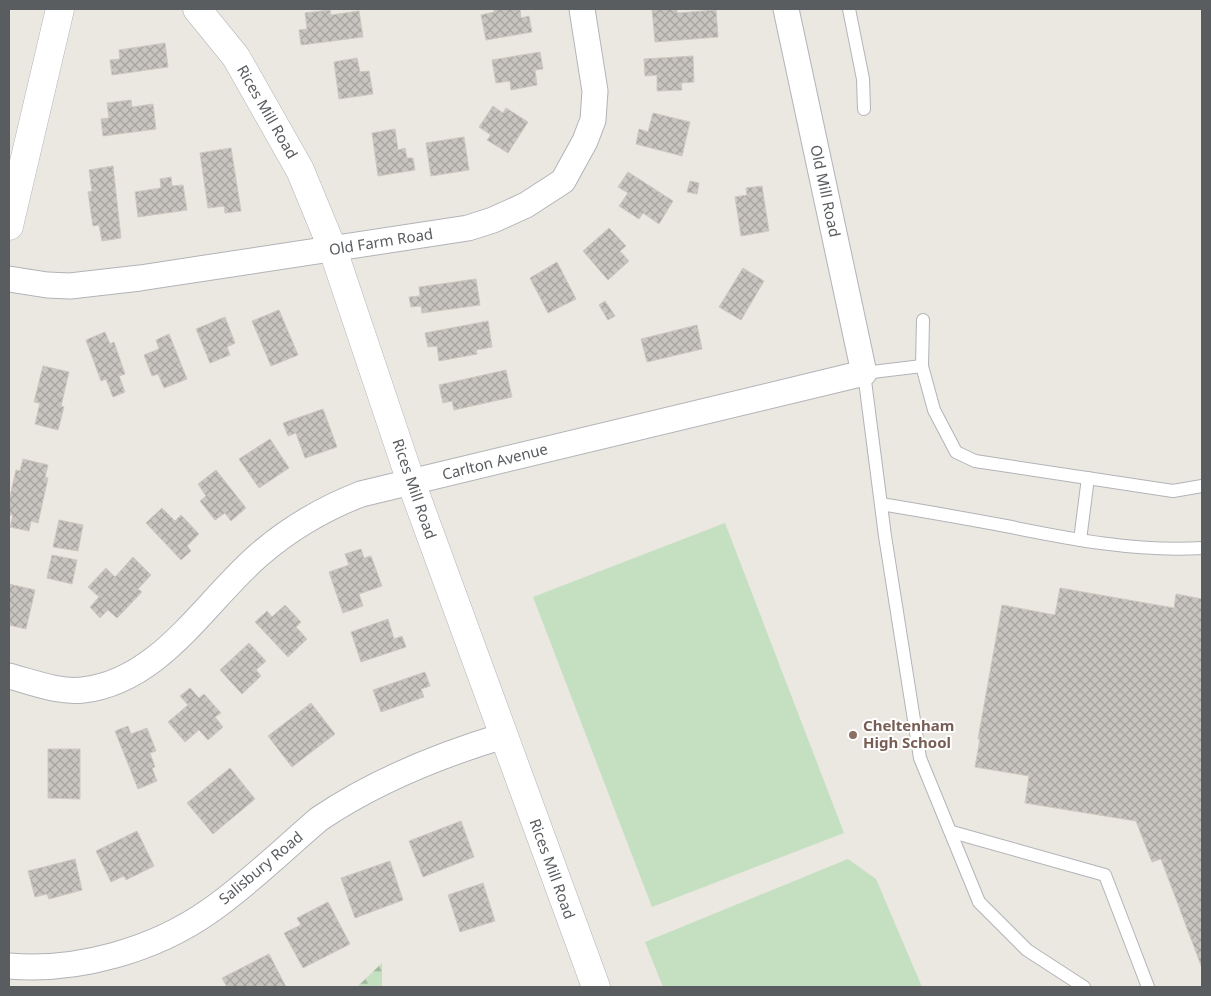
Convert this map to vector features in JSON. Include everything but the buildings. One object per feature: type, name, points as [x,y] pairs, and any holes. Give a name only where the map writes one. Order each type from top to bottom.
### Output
[{"type":"street","points":[[10,211],[60,9]]},
{"type":"street","name":"Rices Mill Road","points":[[197,9],[236,58],[300,170],[333,250],[411,482],[596,987]]},
{"type":"street","name":"Old Farm Road","points":[[9,279],[47,285],[70,286],[333,250],[468,228],[493,220],[526,205],[563,181],[585,141],[593,120],[596,91],[582,9]]},
{"type":"street","name":"Old Mill Road","points":[[786,9],[864,373]]},
{"type":"street","name":"Carlton Avenue","points":[[9,676],[66,690],[81,691],[118,682],[146,666],[167,648],[243,569],[284,536],[333,505],[361,494],[864,373]]},
{"type":"street","name":"Salisbury Road","points":[[9,966],[32,968],[102,959],[123,954],[162,936],[211,910],[319,819],[336,807],[393,776],[444,754],[503,736]]},
{"type":"lane","points":[[848,9],[863,79],[864,109]]},
{"type":"lane","points":[[923,320],[922,366],[934,410],[956,452],[975,461],[1173,491],[1202,486]]},
{"type":"lane","points":[[922,366],[864,373],[881,504],[920,758],[952,832],[979,902],[1027,950],[1084,987]]},
{"type":"lane","points":[[1080,540],[1088,478]]},
{"type":"lane","points":[[881,504],[952,515],[1080,540],[1169,550],[1202,548]]},
{"type":"lane","points":[[952,832],[1105,875],[1148,987]]},
{"type":"green space","points":[[725,523],[844,833],[652,907],[533,597]]},
{"type":"green space","points":[[848,859],[876,879],[922,987],[663,987],[645,942]]},
{"type":"green space","points":[[382,963],[382,987],[357,987]]},
{"type":"place","name":"Cheltenham High School","points":[[853,735]]}]
